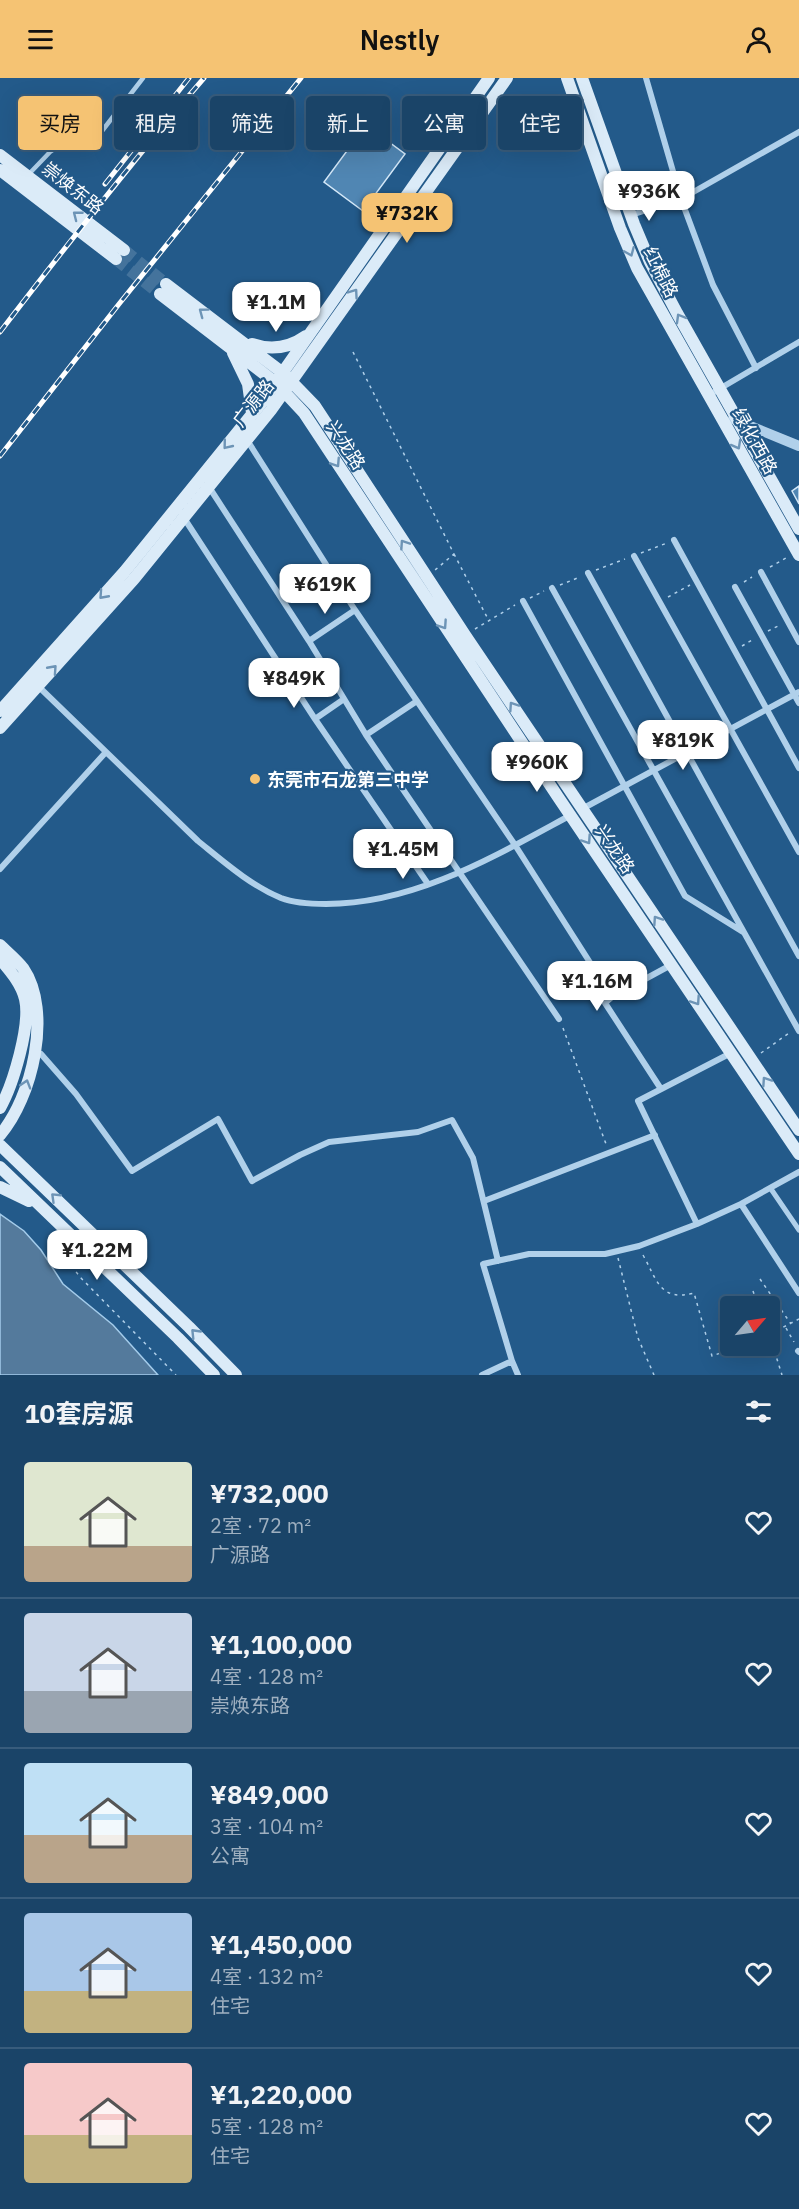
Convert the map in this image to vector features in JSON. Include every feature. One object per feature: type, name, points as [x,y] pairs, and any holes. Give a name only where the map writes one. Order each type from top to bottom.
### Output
[{"type":"main road","name":"广源路","points":[[0,728],[134,579],[247,440],[313,331],[489,78]]},
{"type":"main road","name":"广源路","points":[[0,711],[124,571],[252,413],[284,382],[507,78]]},
{"type":"main road","name":"红棉路","points":[[567,78],[620,228],[637,268],[698,375]]},
{"type":"main road","name":"红棉路","points":[[582,78],[650,262],[710,369]]},
{"type":"main road","name":"崇焕东路","points":[[0,155],[24,181],[120,255]]},
{"type":"main road","name":"崇焕东路","points":[[0,170],[24,181]]},
{"type":"main road","points":[[163,289],[284,382],[309,410]]},
{"type":"main road","points":[[235,343],[281,348],[296,343],[313,331]]},
{"type":"main road","points":[[235,343],[248,384],[252,413]]},
{"type":"main road","name":"绿化西路","points":[[710,369],[799,529]]},
{"type":"main road","name":"绿化西路","points":[[698,375],[799,555]]},
{"type":"main road","name":"兴龙路","points":[[309,410],[427,577],[799,1130]]},
{"type":"main road","name":"兴龙路","points":[[309,410],[570,815],[799,1154]]},
{"type":"main road","points":[[0,945],[23,969],[35,996],[37,1023],[35,1050],[27,1085],[19,1107],[0,1135]]},
{"type":"main road","points":[[0,959],[14,975],[25,1000],[25,1021],[19,1056],[13,1078],[0,1108]]},
{"type":"main road","points":[[0,1145],[236,1375]]},
{"type":"main road","points":[[0,1167],[214,1375]]},
{"type":"main road","points":[[0,1187],[44,1209]]},
{"type":"street","points":[[646,78],[681,200],[712,285],[756,368]]},
{"type":"street","points":[[631,215],[681,200],[799,132]]},
{"type":"street","points":[[709,395],[799,342]]},
{"type":"street","points":[[719,413],[799,446]]},
{"type":"street","points":[[247,440],[355,610],[515,845],[612,997]]},
{"type":"street","points":[[209,488],[309,641],[366,735],[559,1018]]},
{"type":"street","points":[[184,518],[315,719],[428,884]]},
{"type":"street","points":[[674,540],[799,768]]},
{"type":"street","points":[[634,556],[799,852]]},
{"type":"street","points":[[761,572],[799,642]]},
{"type":"street","points":[[588,573],[799,956]]},
{"type":"street","points":[[735,587],[797,694],[799,704]]},
{"type":"street","points":[[552,588],[798,1030]]},
{"type":"street","points":[[523,601],[685,896],[744,933]]},
{"type":"street","points":[[309,641],[355,610]]},
{"type":"street","points":[[38,686],[215,855],[257,885],[283,898],[310,904],[349,904],[387,898],[460,872],[625,787],[797,694]]},
{"type":"street","points":[[315,719],[344,699]]},
{"type":"street","points":[[366,735],[417,701]]},
{"type":"street","points":[[0,868],[106,752]]},
{"type":"street","points":[[661,1089],[605,1003],[671,964]]},
{"type":"street","points":[[697,1224],[638,1101],[731,1053]]},
{"type":"street","points":[[41,1054],[76,1094],[132,1171],[218,1119],[252,1181],[300,1155],[329,1143],[418,1132],[452,1120],[473,1158],[498,1261]]},
{"type":"street","points":[[484,1201],[655,1135]]},
{"type":"street","points":[[518,1375],[483,1264],[529,1254],[605,1254],[639,1246],[741,1204],[799,1172]]},
{"type":"street","points":[[771,1189],[799,1230]]},
{"type":"street","points":[[741,1204],[799,1293]]},
{"type":"street","points":[[482,1375],[512,1361]]},
{"type":"lane","points":[[24,181],[50,152],[65,142],[102,131],[143,78]]},
{"type":"path","points":[[353,352],[488,620]]},
{"type":"path","points":[[465,635],[523,601],[674,540]]},
{"type":"path","points":[[427,577],[454,554]]},
{"type":"path","points":[[660,602],[696,581]]},
{"type":"path","points":[[559,1018],[609,1153]]},
{"type":"path","points":[[751,1059],[798,1030]]},
{"type":"path","points":[[639,1246],[660,1286],[671,1295],[680,1297],[694,1293],[712,1356],[720,1353]]},
{"type":"path","points":[[58,1248],[80,1277],[176,1375]]},
{"type":"path","points":[[617,1251],[638,1338],[654,1375]]},
{"type":"path","points":[[760,1279],[791,1324]]},
{"type":"path","points":[[753,1291],[755,1296]]},
{"type":"path","points":[[780,1330],[799,1319]]},
{"type":"path","points":[[786,1327],[799,1351]]},
{"type":"path","points":[[776,1356],[782,1375]]},
{"type":"water","points":[[0,1214],[24,1231],[41,1250],[63,1284],[113,1325],[158,1375],[0,1375]]},
{"type":"building","points":[[390,143],[405,154],[363,211],[324,182],[348,150],[390,150]]},
{"type":"building","points":[[799,486],[799,504],[792,491]]},
{"type":"tunnel","points":[[124,250],[166,284]]},
{"type":"tunnel","points":[[116,259],[160,294]]},
{"type":"railway","points":[[105,184],[189,78]]},
{"type":"railway","points":[[0,332],[151,140],[204,78]]},
{"type":"railway","points":[[0,456],[301,78]]},
{"type":"place","name":"东莞市石龙第三中学","points":[[255,779]]}]
